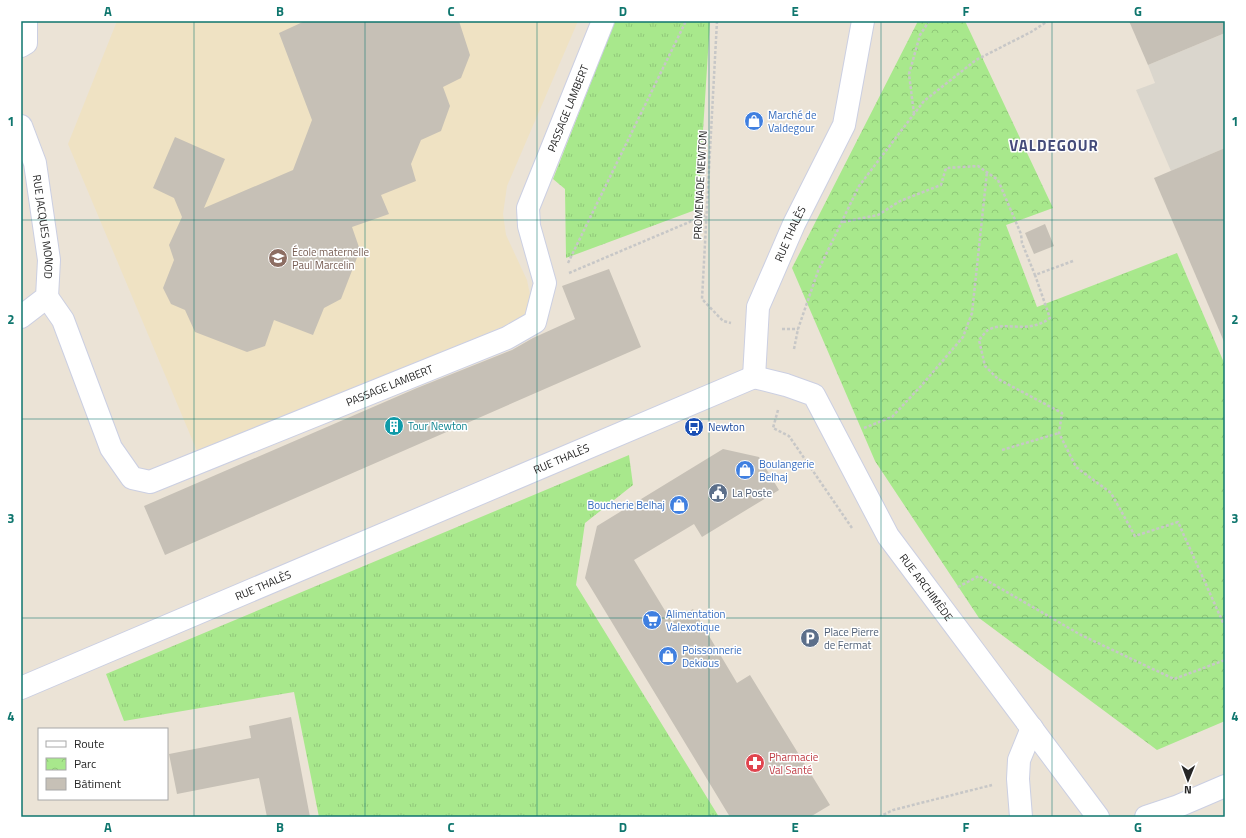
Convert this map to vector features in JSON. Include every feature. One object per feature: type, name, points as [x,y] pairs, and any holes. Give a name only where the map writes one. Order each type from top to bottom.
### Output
[{"type":"street","points":[[21,46],[26,43],[26,21]]},
{"type":"street","name":"PASSAGE LAMBERT","points":[[47,297],[63,320],[111,448],[132,478],[150,482],[507,338],[535,322],[553,280],[529,226],[528,208],[603,21]]},
{"type":"street","name":"RUE THALÈS","points":[[21,688],[754,377],[758,307],[794,224],[844,124],[863,21]]},
{"type":"street","name":"RUE JACQUES MONOD","points":[[21,129],[35,163],[49,260],[47,297]]},
{"type":"street","points":[[21,317],[47,297]]},
{"type":"street","name":"RUE ARCHIMÈDE","points":[[754,377],[786,385],[814,395],[888,536],[1098,817]]},
{"type":"street","points":[[1021,817],[1018,779],[1019,760],[1032,728]]},
{"type":"street","points":[[1146,817],[1176,807],[1225,786]]},
{"type":"path","points":[[553,280],[686,21]]},
{"type":"path","name":"PROMENADE NEWTON","points":[[717,21],[702,298],[723,321],[736,324]]},
{"type":"path","points":[[914,114],[909,74],[920,35],[929,21]]},
{"type":"path","points":[[794,349],[798,329],[818,271],[859,186],[924,101],[976,60],[1031,32],[1048,21]]},
{"type":"path","points":[[842,222],[878,215],[900,202],[941,185],[946,168],[978,166],[998,180],[1021,234],[1022,243],[1050,318],[1043,323],[1026,328],[1004,326],[988,330],[979,340],[985,366],[998,379],[1062,413],[1059,433],[1076,467],[1111,493],[1135,536],[1178,522],[1225,627]]},
{"type":"path","points":[[864,428],[892,417],[963,337],[972,313],[987,172]]},
{"type":"path","points":[[553,280],[706,215]]},
{"type":"path","points":[[1035,275],[1072,261]]},
{"type":"path","points":[[779,410],[773,428],[789,436],[854,531]]},
{"type":"path","points":[[1002,450],[1059,433]]},
{"type":"path","points":[[936,599],[979,576],[1081,634],[1174,679],[1225,660]]},
{"type":"path","points":[[880,817],[893,810],[1018,779]]},
{"type":"shaded area","points":[[117,21],[578,21],[507,186],[503,214],[506,235],[527,280],[531,300],[523,318],[288,417],[197,451],[68,144]]},
{"type":"shaded area","points":[[1225,33],[1225,148],[1171,171],[1136,90],[1155,83],[1148,65]]},
{"type":"green space","points":[[615,21],[710,21],[698,209],[566,258],[565,189],[553,179]]},
{"type":"green space","points":[[918,21],[965,21],[1053,208],[1006,225],[1037,307],[1177,253],[1225,365],[1225,721],[1157,750],[979,618],[875,461],[792,268]]},
{"type":"green space","points":[[629,455],[633,485],[585,523],[576,585],[719,817],[319,817],[294,692],[124,721],[106,674]]},
{"type":"building","points":[[305,21],[459,21],[470,55],[461,78],[443,87],[450,106],[441,131],[421,140],[411,164],[416,181],[381,195],[389,214],[352,227],[360,250],[341,299],[324,308],[313,335],[274,320],[265,346],[247,352],[195,332],[185,310],[171,304],[163,288],[174,260],[169,245],[182,217],[174,198],[153,188],[175,137],[225,159],[204,208],[293,170],[312,120],[279,33]]},
{"type":"building","points":[[1129,21],[1225,21],[1225,33],[1148,65]]},
{"type":"building","points":[[1225,148],[1225,344],[1154,178]]},
{"type":"building","points":[[1045,224],[1054,246],[1034,254],[1025,233]]},
{"type":"building","name":"Tour Newton","points":[[609,269],[641,347],[165,555],[144,506],[417,388],[512,350],[533,338],[575,319],[562,286]]},
{"type":"building","points":[[723,449],[759,457],[779,490],[702,537],[694,524],[634,560],[672,622],[693,609],[737,683],[750,675],[830,805],[810,817],[730,817],[585,578],[597,526]]},
{"type":"building","points":[[291,717],[310,817],[267,817],[259,778],[177,794],[169,754],[251,738],[249,726]]},
{"type":"place","name":"Marché de Valdegour","points":[[754,121]]},
{"type":"place","name":"École maternelle Paul Marcelin","points":[[278,258]]},
{"type":"place","name":"Tour Newton","points":[[394,426]]},
{"type":"place","name":"Newton","points":[[694,427]]},
{"type":"place","name":"Boulangerie Belhaj","points":[[745,470]]},
{"type":"place","name":"La Poste","points":[[718,493]]},
{"type":"place","name":"Boucherie Belhaj","points":[[679,505]]},
{"type":"place","name":"Alimentation Valexotique","points":[[652,620]]},
{"type":"place","name":"Place Pierre de Fermat","points":[[810,638]]},
{"type":"place","name":"Poissonnerie Dekious","points":[[668,656]]},
{"type":"place","name":"Pharmacie Val Santé","points":[[755,763]]},
{"type":"district","name":"VALDEGOUR","points":[[1054,146]]}]
